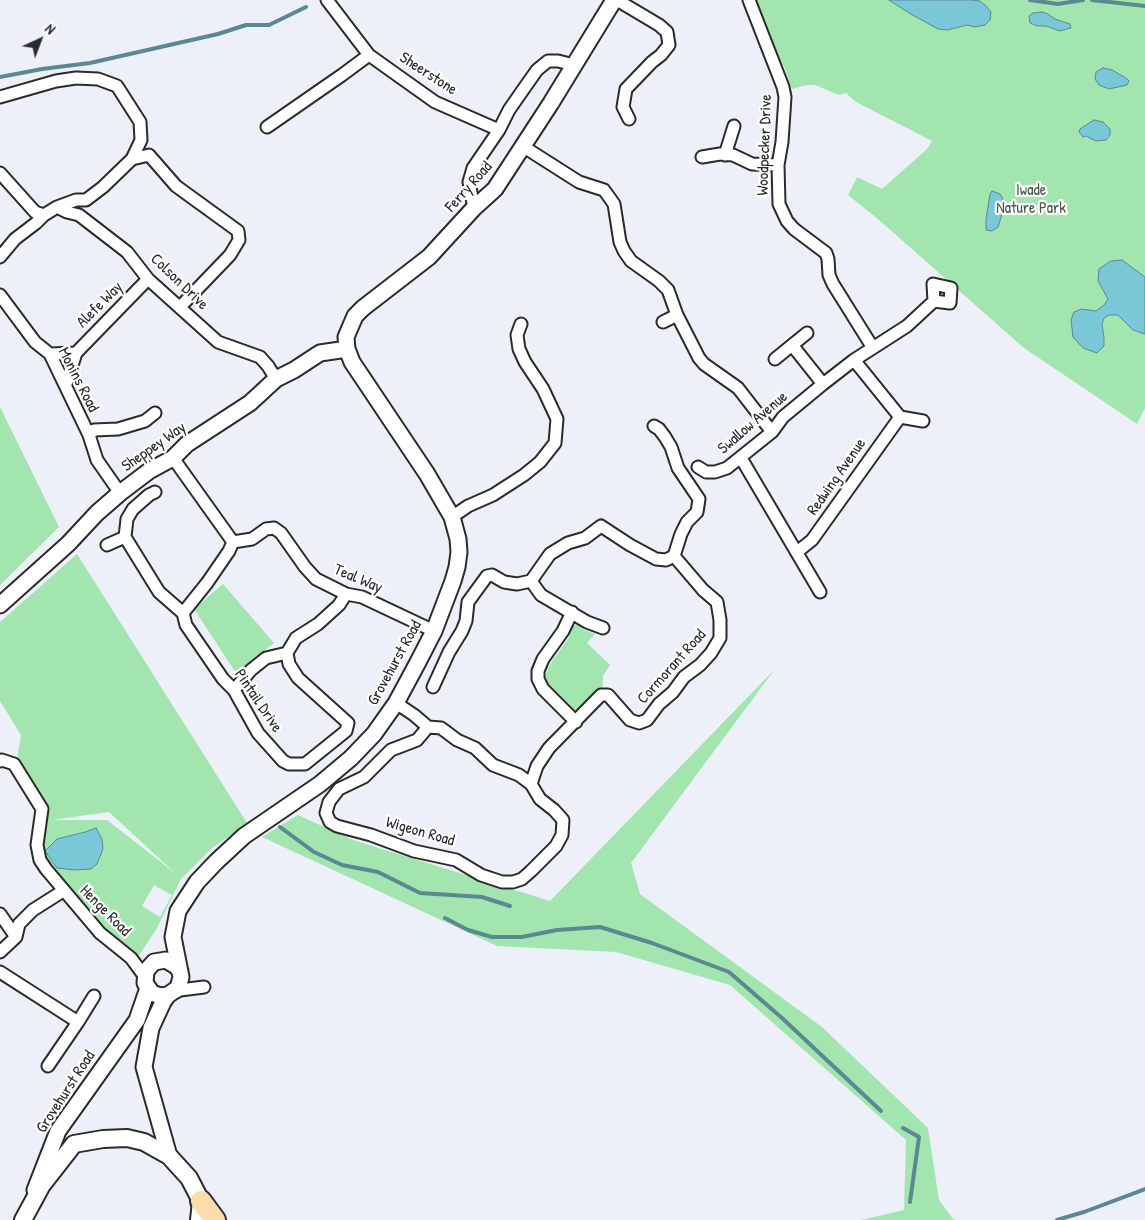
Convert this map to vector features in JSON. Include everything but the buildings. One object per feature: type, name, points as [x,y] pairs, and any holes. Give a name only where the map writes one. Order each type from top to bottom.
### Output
[{"type":"highway","points":[[200,1210],[215,1220]]},
{"type":"main road","points":[[23,1220],[42,1185],[74,1144],[103,1139],[126,1138],[144,1142],[169,1156],[189,1178],[200,1210]]},
{"type":"street","name":"Sheerstone","points":[[327,0],[369,55],[435,102],[499,130]]},
{"type":"street","points":[[616,0],[659,25],[667,32],[669,45],[626,89],[623,107],[629,119]]},
{"type":"street","name":"Ferry Road","points":[[347,349],[346,337],[355,316],[381,293],[429,258],[474,208],[495,189],[524,147],[616,0]]},
{"type":"street","name":"Woodpecker Drive","points":[[749,0],[783,87],[785,97],[782,142],[778,165],[779,204],[794,229],[826,253],[829,275],[833,284],[873,348]]},
{"type":"street","points":[[267,126],[369,55]]},
{"type":"street","points":[[474,208],[469,182],[473,168],[499,130],[509,110],[537,70],[548,61],[558,61],[574,65]]},
{"type":"street","points":[[0,97],[56,81],[76,78],[98,80],[117,86],[140,122],[141,140],[132,159],[103,187],[86,200],[76,200],[57,207],[44,215],[15,239],[0,256]]},
{"type":"street","points":[[725,155],[734,126]]},
{"type":"street","points":[[524,147],[579,182],[604,190],[614,204],[620,242],[624,251],[631,261],[659,281],[668,290],[698,358],[738,388],[772,432]]},
{"type":"street","points":[[132,159],[149,155],[176,186],[238,231],[239,240],[230,255],[180,307]]},
{"type":"street","points":[[702,156],[725,155],[733,156],[752,164],[778,165]]},
{"type":"street","points":[[0,174],[35,212],[44,215]]},
{"type":"street","name":"Colson Drive","points":[[57,207],[66,212],[79,215],[127,252],[148,279],[218,342],[260,357],[276,379]]},
{"type":"street","name":"Alefe Way","points":[[66,384],[76,353],[148,279]]},
{"type":"street","name":"Monins Road","points":[[0,295],[35,342],[50,354],[89,435],[96,460],[120,493]]},
{"type":"street","name":"Swallow Avenue","points":[[698,467],[706,472],[715,472],[727,468],[772,432],[783,417],[823,384],[854,360],[906,326],[934,300]]},
{"type":"street","points":[[664,322],[678,315]]},
{"type":"street","points":[[452,517],[468,506],[493,495],[524,475],[540,462],[555,443],[557,419],[543,389],[525,362],[519,349],[515,331]]},
{"type":"street","points":[[775,359],[807,332]]},
{"type":"street","points":[[792,345],[823,384]]},
{"type":"street","name":"Sheppey Way","points":[[0,605],[68,544],[97,513],[149,471],[173,458],[187,444],[250,403],[276,379],[320,354],[347,349]]},
{"type":"street","name":"Grovehurst Road","points":[[180,971],[173,937],[178,911],[197,882],[244,836],[320,784],[351,758],[374,734],[396,703],[434,631],[453,581],[459,552],[458,539],[452,517],[427,474],[352,362],[347,349]]},
{"type":"street","name":"Alefe Way","points":[[50,354],[76,353]]},
{"type":"street","points":[[854,360],[900,417],[923,421]]},
{"type":"street","name":"Monins Road","points":[[89,435],[94,430],[118,429],[145,421],[155,412]]},
{"type":"street","name":"Redwing Avenue","points":[[797,552],[812,540],[900,417]]},
{"type":"street","points":[[433,687],[449,652],[462,631],[466,621],[468,602],[487,576],[492,575],[504,582],[517,584],[531,581],[550,554],[568,543],[584,538],[602,526],[630,545],[656,559],[666,560],[674,556],[681,534],[697,512],[698,499],[678,468],[668,442],[659,429],[654,426]]},
{"type":"street","points":[[173,458],[233,542],[207,583],[183,613]]},
{"type":"street","points":[[741,458],[820,592]]},
{"type":"street","points":[[107,545],[125,537],[127,520],[133,509],[155,492]]},
{"type":"street","name":"Teal Way","points":[[233,542],[252,539],[266,529],[274,528],[281,533],[316,579],[346,594],[362,597],[434,631]]},
{"type":"street","name":"Pintail Drive","points":[[125,537],[159,592],[183,613],[186,625],[206,656],[234,690],[258,733],[276,754],[289,764],[305,764],[346,731],[348,723],[298,678],[289,664],[287,653]]},
{"type":"street","name":"Cormorant Road","points":[[531,784],[537,766],[549,748],[601,695],[608,695],[630,720],[639,723],[647,720],[684,677],[700,665],[711,653],[720,638],[717,602],[703,590],[674,556]]},
{"type":"street","points":[[531,581],[541,595],[587,622],[603,628]]},
{"type":"street","points":[[234,690],[251,670],[266,658],[287,653],[296,638],[318,624],[339,605],[346,594]]},
{"type":"street","points":[[572,612],[563,631],[543,659],[538,671],[538,679],[543,689],[576,722]]},
{"type":"street","points":[[396,703],[428,727],[441,728],[457,740],[474,748],[493,765],[518,775],[531,784]]},
{"type":"street","name":"Wigeon Road","points":[[428,727],[417,740],[391,750],[364,777],[339,790],[329,802],[326,813],[330,822],[414,851],[456,860],[481,875],[502,882],[513,882],[522,880],[556,846],[562,835],[563,820],[540,799],[531,784]]},
{"type":"street","name":"Henge Road","points":[[0,761],[14,764],[42,809],[36,845],[40,860],[63,891],[100,933],[125,953]]},
{"type":"street","name":"Henge Road","points":[[0,952],[16,937],[19,924],[28,915],[63,891]]},
{"type":"street","points":[[0,914],[16,937]]},
{"type":"street","name":"Grovehurst Road","points":[[157,961],[173,937]]},
{"type":"street","points":[[125,953],[138,959],[172,962],[184,976],[204,987],[156,995],[146,982],[136,963],[125,953]]},
{"type":"street","points":[[146,982],[146,971],[157,961]]},
{"type":"street","points":[[169,1156],[144,1067],[151,1028],[163,1002],[180,983],[180,971]]},
{"type":"street","points":[[0,972],[78,1022]]},
{"type":"street","name":"Grovehurst Road","points":[[23,1220],[58,1131],[137,1020],[146,982]]},
{"type":"street","points":[[48,1066],[94,996]]},
{"type":"green space","name":"Iwade Nature Park","points":[[754,0],[1145,0],[1145,408],[1137,424],[1024,348],[848,195],[857,177],[882,189],[927,149],[932,141],[856,102],[846,93],[839,95],[815,85],[792,89],[784,66],[779,62],[773,48],[774,44]]},
{"type":"green space","points":[[0,407],[59,527],[0,585]]},
{"type":"green space","points":[[77,554],[247,823],[211,849],[181,879],[157,928],[138,957],[110,934],[45,862],[41,840],[48,818],[48,807],[17,759],[21,735],[0,701],[0,622]],"holes":[[[109,812],[174,872],[175,873],[107,820],[52,820]],[[154,885],[172,895],[160,917],[142,906]]]},
{"type":"green space","points":[[223,584],[274,643],[236,673],[194,609]]},
{"type":"green space","points":[[579,624],[582,629],[595,634],[587,643],[610,665],[603,676],[602,692],[582,710],[574,710],[550,687],[544,678],[552,661],[568,639],[573,626]]},
{"type":"green space","points":[[775,669],[631,863],[640,894],[822,1027],[928,1128],[939,1200],[954,1220],[861,1220],[904,1210],[906,1140],[730,985],[616,952],[497,946],[262,837],[298,815],[353,840],[550,901]]},
{"type":"water","points":[[889,0],[980,1],[991,12],[990,20],[985,25],[975,27],[967,25],[948,30],[938,29]]},
{"type":"water","points":[[1042,12],[1070,24],[1071,28],[1060,31],[1030,23],[1029,16],[1033,13]]},
{"type":"water","points":[[1103,68],[1112,70],[1126,78],[1129,81],[1127,85],[1109,89],[1099,85],[1095,79],[1096,72]]},
{"type":"water","points":[[1094,120],[1103,122],[1110,129],[1110,135],[1106,140],[1096,141],[1086,136],[1083,137],[1079,132],[1080,129]]},
{"type":"water","points":[[992,191],[1000,194],[1003,199],[1002,214],[998,227],[992,231],[986,230],[986,220]]},
{"type":"water","points":[[1122,260],[1145,277],[1145,334],[1133,330],[1118,315],[1109,315],[1104,318],[1102,324],[1104,346],[1097,353],[1083,348],[1073,337],[1071,320],[1074,312],[1081,309],[1096,311],[1104,305],[1108,299],[1098,281],[1099,269],[1111,261]]},
{"type":"water","points":[[96,828],[102,839],[103,849],[97,864],[91,869],[57,868],[45,851],[57,839]]},
{"type":"waterway","points":[[1030,0],[1058,4],[1083,0]]},
{"type":"waterway","points":[[1092,0],[1145,6]]},
{"type":"waterway","points":[[0,77],[90,63],[218,34],[246,25],[269,25],[306,7]]},
{"type":"waterway","points":[[280,827],[314,852],[342,865],[378,872],[420,893],[482,897],[510,906]]},
{"type":"waterway","points":[[445,918],[468,930],[492,937],[522,937],[557,930],[600,927],[652,943],[729,972],[782,1018],[881,1111]]},
{"type":"waterway","points":[[903,1128],[919,1137],[910,1202]]},
{"type":"waterway","points":[[1057,1220],[1145,1189]]}]
